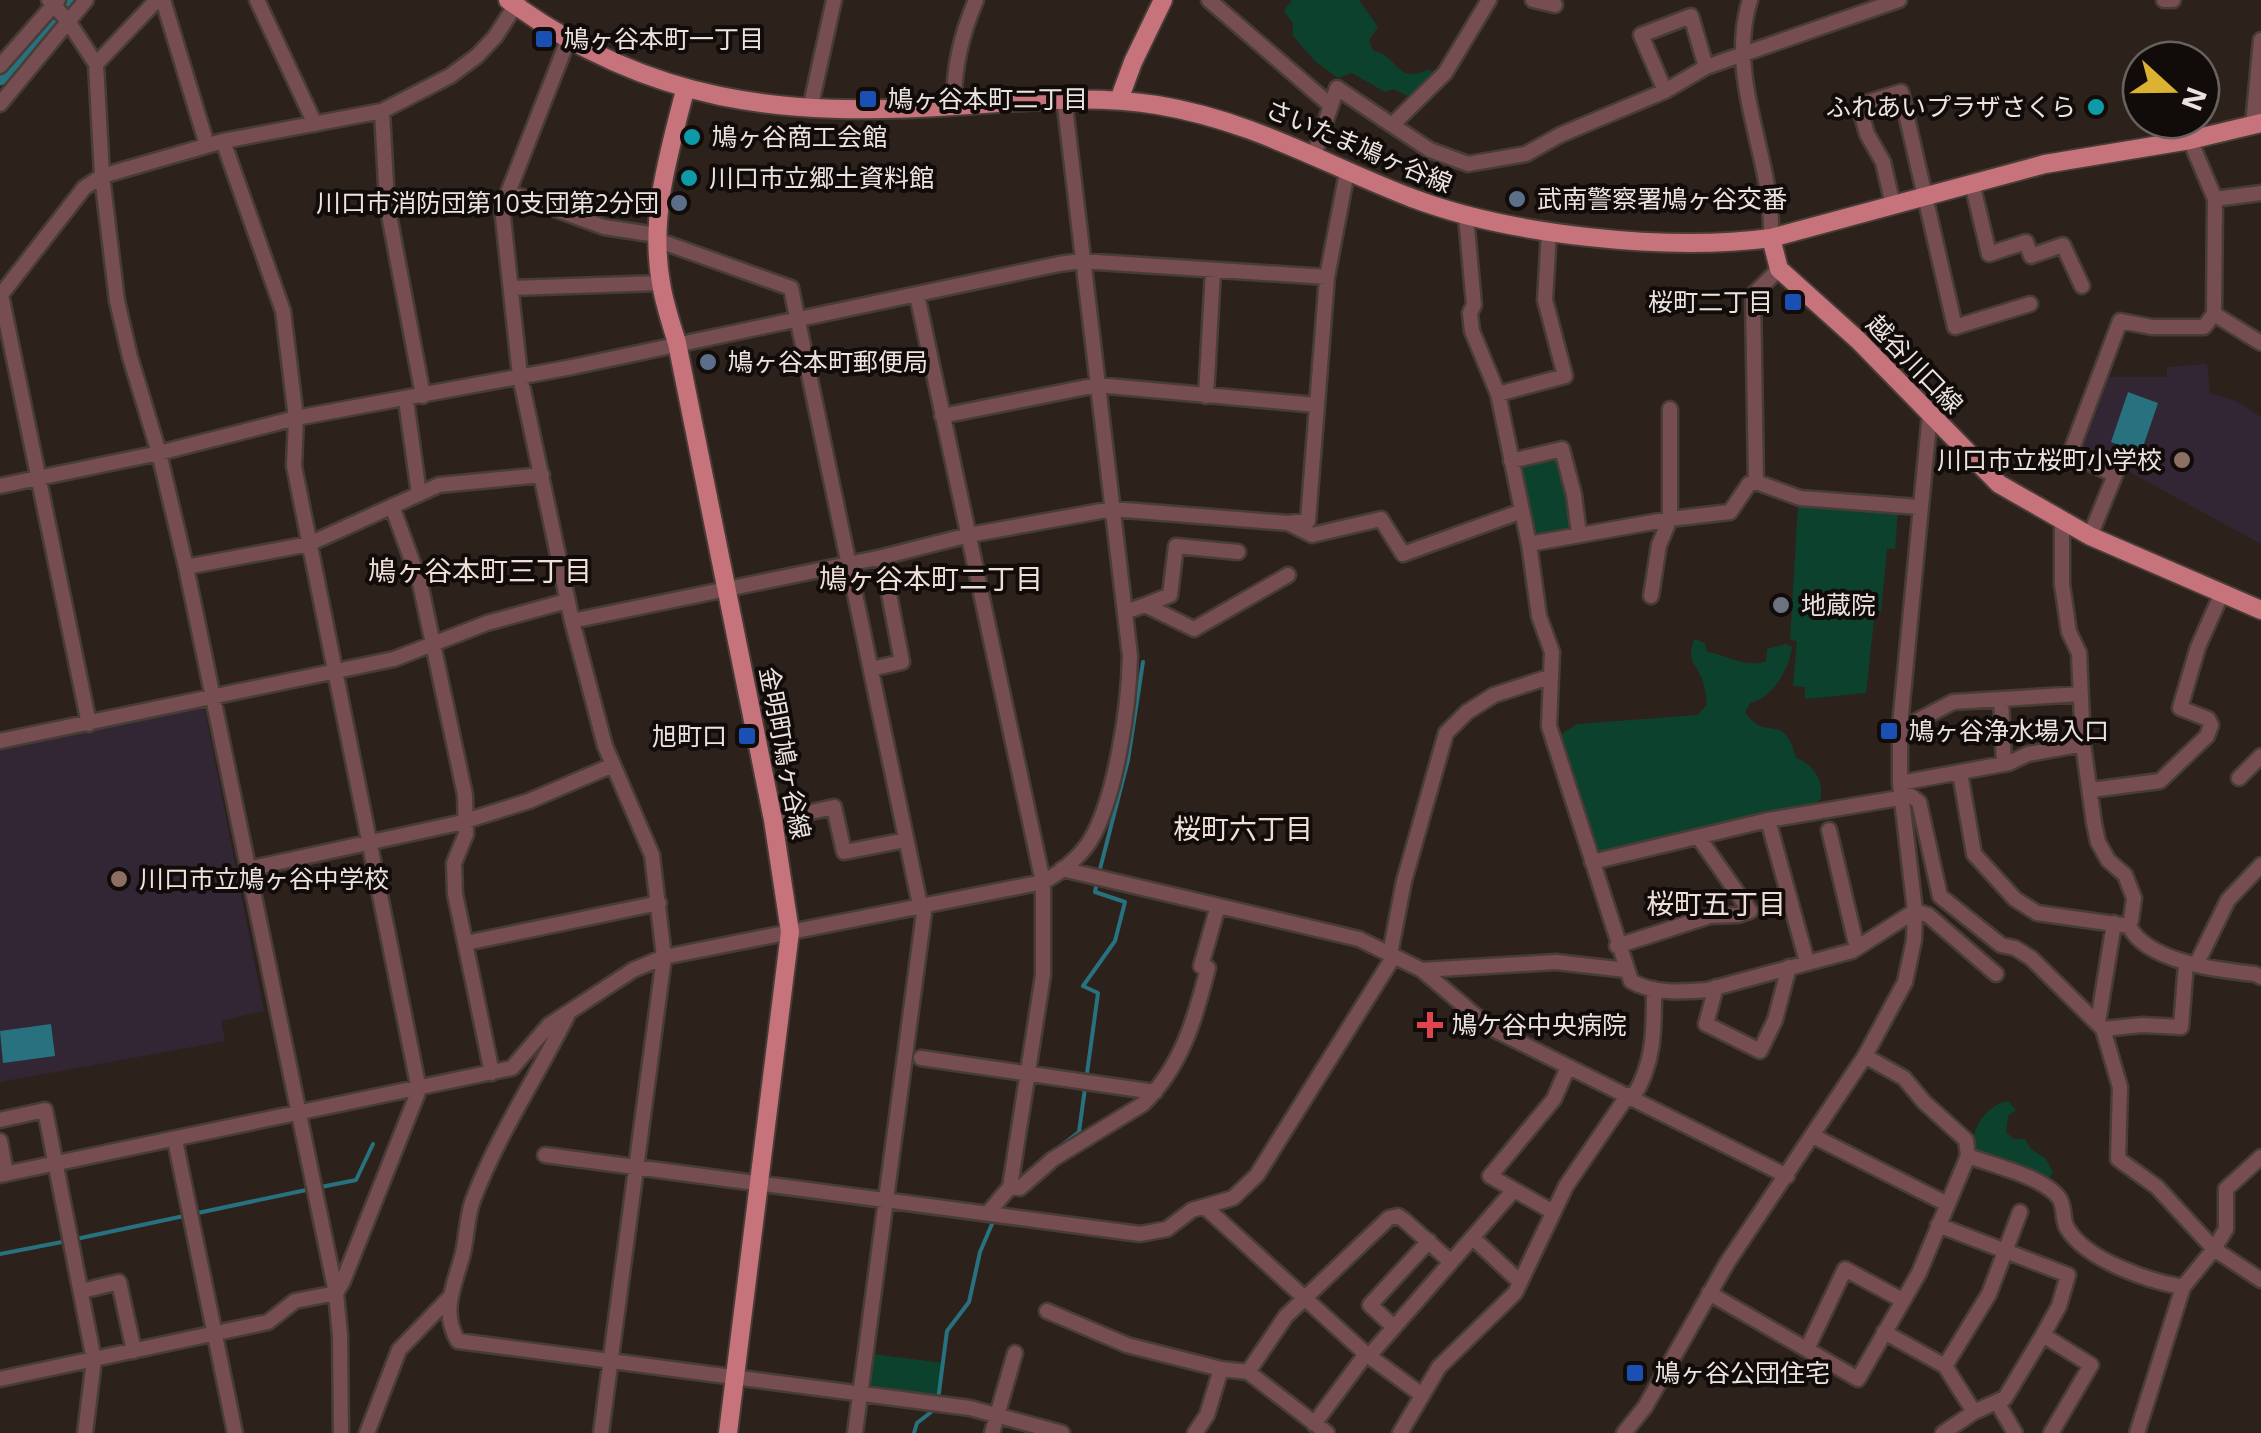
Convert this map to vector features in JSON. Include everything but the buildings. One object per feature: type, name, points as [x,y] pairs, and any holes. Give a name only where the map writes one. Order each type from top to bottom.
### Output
[{"type":"main road","points":[[1119,100],[1132,62],[1163,0]]},
{"type":"main road","name":"さいたま鳩ヶ谷線","points":[[514,2],[568,40],[686,90],[746,103],[810,110],[1064,98],[1119,100],[1230,121],[1347,172],[1466,217],[1633,240],[1724,242],[1770,238],[2045,164],[2190,140]]},
{"type":"main road","name":"金明町鳩ヶ谷線","points":[[686,90],[658,203],[661,284],[774,820],[790,932],[728,1433]]},
{"type":"main road","name":"さいたま鳩ヶ谷線","points":[[2221,133],[2257,124]]},
{"type":"main road","points":[[1770,238],[1779,269]]},
{"type":"main road","name":"越谷川口線","points":[[1779,269],[1858,340],[1999,484],[2090,536],[2261,610]]},
{"type":"street","points":[[0,104],[86,0]]},
{"type":"street","points":[[96,64],[160,0],[207,145]]},
{"type":"street","points":[[256,0],[314,124]]},
{"type":"street","points":[[810,110],[834,0]]},
{"type":"street","points":[[953,106],[955,63],[976,0]]},
{"type":"street","points":[[1209,0],[1329,104]]},
{"type":"street","points":[[1392,125],[1445,72],[1489,0]]},
{"type":"street","points":[[1532,0],[1556,6]]},
{"type":"street","points":[[1750,0],[1743,20],[1742,56],[1769,195],[1770,238]]},
{"type":"street","points":[[1314,155],[1337,88],[1450,158],[1468,164],[1498,161],[1526,154],[1560,135],[1665,91],[1706,67],[1900,0]]},
{"type":"street","points":[[2164,0],[2173,0]]},
{"type":"street","points":[[0,66],[54,2],[96,64],[102,176],[117,302],[160,453],[186,567],[336,1292],[341,1433]]},
{"type":"street","points":[[89,724],[0,295],[84,188],[102,176],[223,140],[382,111],[450,76],[476,56],[495,38],[514,2]]},
{"type":"street","points":[[1665,91],[1641,35],[1691,16],[1706,67]]},
{"type":"street","points":[[568,40],[502,208],[520,376],[572,621],[613,765],[652,855],[664,958],[602,1433]]},
{"type":"street","points":[[2257,124],[2261,40]]},
{"type":"street","points":[[1893,206],[1883,162],[1867,134],[1859,105],[1902,92],[1955,327],[2030,304]]},
{"type":"street","points":[[0,1141],[3,1175],[512,1068],[549,1024],[633,970],[664,958],[1043,882],[1062,869],[1090,840],[1108,792],[1120,745],[1129,680],[1125,612],[1064,98]]},
{"type":"street","points":[[382,111],[386,204],[423,396]]},
{"type":"street","points":[[223,140],[283,311],[296,418],[294,466],[419,1090],[336,1292]]},
{"type":"street","points":[[2090,536],[2115,476],[2070,454],[2120,320],[2152,327],[2204,326],[2214,314],[2215,199],[2190,140]]},
{"type":"street","points":[[572,621],[969,535],[1112,509],[1288,523],[1308,521],[1327,278],[1347,172]]},
{"type":"street","points":[[1972,183],[1988,254],[2026,242],[2030,256],[2064,245],[2082,286]]},
{"type":"street","points":[[508,192],[604,227],[657,237],[791,288],[906,840],[923,905],[855,1433]]},
{"type":"street","points":[[2215,199],[2261,193]]},
{"type":"street","points":[[1466,217],[1472,331],[1498,394],[1530,544],[1539,616],[1552,652],[1548,726],[1631,981],[1641,988],[1686,992],[1716,987],[1857,948],[1915,911],[1928,915],[1996,974]]},
{"type":"street","points":[[1498,394],[1565,376],[1545,300],[1549,231]]},
{"type":"street","points":[[0,486],[160,453],[296,418],[406,400],[1082,261],[1327,278]]},
{"type":"street","points":[[1756,482],[1754,295],[1779,269]]},
{"type":"street","points":[[1206,396],[1214,272]]},
{"type":"street","points":[[511,288],[661,284]]},
{"type":"street","points":[[917,295],[1043,882],[1043,976],[1010,1187],[988,1212]]},
{"type":"street","points":[[2214,314],[2261,343]]},
{"type":"street","points":[[942,416],[1097,384],[1316,405]]},
{"type":"street","points":[[406,400],[419,494]]},
{"type":"street","points":[[1651,596],[1659,545],[1670,519],[1670,409]]},
{"type":"street","points":[[1624,1433],[1646,1407],[1709,1293],[1865,1056],[1905,982],[1914,940],[1915,911],[1901,789],[1900,725],[1930,414]]},
{"type":"street","points":[[1511,461],[1562,449],[1579,534]]},
{"type":"street","points":[[186,567],[309,544],[439,486],[542,475]]},
{"type":"street","points":[[1530,544],[1730,512],[1748,484],[1756,482],[1800,498],[1919,507]]},
{"type":"street","points":[[392,506],[420,583],[465,795],[466,834],[453,876],[492,1073]]},
{"type":"street","points":[[1288,523],[1312,535],[1381,519],[1403,554],[1522,511]]},
{"type":"street","points":[[2062,522],[2064,601],[2069,632],[2078,653],[2084,744],[2098,842],[2108,860],[2125,875],[2134,898],[2131,920]]},
{"type":"street","points":[[1125,612],[1170,596],[1176,546],[1238,552]]},
{"type":"street","points":[[871,669],[902,662],[882,556]]},
{"type":"street","points":[[1145,605],[1194,628],[1288,576]]},
{"type":"street","points":[[2091,790],[2160,781],[2207,736],[2211,725],[2208,719],[2180,708],[2198,647],[2222,593]]},
{"type":"street","points":[[0,741],[394,660],[487,623],[568,601]]},
{"type":"street","points":[[545,1154],[1140,1234],[1167,1230],[1192,1210],[1233,1198],[1257,1175],[1392,956],[1404,881],[1446,733],[1467,712],[1494,695],[1550,677]]},
{"type":"street","points":[[1900,725],[1911,724],[1953,702],[2081,694]]},
{"type":"street","points":[[2001,700],[2004,764]]},
{"type":"street","points":[[1592,862],[2004,764],[2028,754],[2084,744]]},
{"type":"street","points":[[2239,778],[2261,756]]},
{"type":"street","points":[[248,868],[466,821],[529,801],[613,765]]},
{"type":"street","points":[[1960,773],[1974,854],[2016,898],[2037,913],[2129,926],[2136,939],[2191,964],[2261,977]]},
{"type":"street","points":[[1901,789],[1919,802],[1938,890],[1944,900],[2001,946],[2015,948],[2032,958],[2100,1026],[2181,1027],[2191,964],[2228,900],[2261,865]]},
{"type":"street","points":[[774,820],[834,807],[844,852],[906,840]]},
{"type":"street","points":[[1768,820],[1807,962]]},
{"type":"street","points":[[1829,830],[1857,948]]},
{"type":"street","points":[[1617,946],[1710,916],[1750,911],[1700,838]]},
{"type":"street","points":[[1062,869],[1360,939],[1422,970],[1488,1027],[1787,1176]]},
{"type":"street","points":[[466,943],[659,903]]},
{"type":"street","points":[[1010,1187],[1020,1188],[1052,1159],[1143,1104],[1155,1092],[1181,1054],[1195,1021],[1208,968],[1201,966],[1218,906]]},
{"type":"street","points":[[2114,923],[2100,1026],[2120,1087],[2118,1160],[2157,1187],[2214,1250],[2261,1280]]},
{"type":"street","points":[[1422,970],[1556,962],[1626,970]]},
{"type":"street","points":[[1716,987],[1706,1024],[1760,1051],[1775,1020],[1790,966]]},
{"type":"street","points":[[1400,1433],[1440,1367],[1515,1293],[1566,1186],[1631,1096],[1650,1060],[1654,989]]},
{"type":"street","points":[[568,1013],[500,1135],[472,1204],[449,1298],[451,1329],[458,1341],[970,1408],[1057,1432]]},
{"type":"street","points":[[1709,1293],[1858,1379],[1919,1273],[1968,1156],[1966,1140],[1904,1078],[1865,1056]]},
{"type":"street","points":[[921,1058],[1155,1092]]},
{"type":"street","points":[[1553,1212],[1490,1176],[1554,1099],[1568,1066]]},
{"type":"street","points":[[0,1120],[45,1110],[94,1360],[85,1433]]},
{"type":"street","points":[[1813,1136],[1947,1204]]},
{"type":"street","points":[[174,1140],[235,1433]]},
{"type":"street","points":[[1968,1156],[2034,1180],[2061,1199],[2070,1232],[2105,1260],[2139,1276],[2182,1287]]},
{"type":"street","points":[[2137,1433],[2182,1287],[2214,1250],[2226,1229],[2226,1189],[2261,1157]]},
{"type":"street","points":[[1047,1311],[1127,1345],[1221,1370],[1248,1372],[1319,1429],[1367,1355],[1514,1191]]},
{"type":"street","points":[[1206,1208],[1367,1355],[1422,1395]]},
{"type":"street","points":[[1945,1366],[1989,1294],[2020,1212]]},
{"type":"street","points":[[1248,1372],[1286,1316],[1389,1218],[1398,1216],[1451,1262]]},
{"type":"street","points":[[1938,1225],[2068,1274],[2059,1306],[2005,1398],[1974,1412],[1943,1433]]},
{"type":"street","points":[[1473,1238],[1520,1282]]},
{"type":"street","points":[[1394,1327],[1370,1305],[1428,1241]]},
{"type":"street","points":[[1807,1350],[1845,1269],[1902,1300]]},
{"type":"street","points":[[82,1290],[119,1282],[134,1352]]},
{"type":"street","points":[[0,1379],[268,1322],[295,1301],[336,1292]]},
{"type":"street","points":[[367,1433],[399,1350],[449,1298]]},
{"type":"street","points":[[1884,1332],[1945,1366],[1974,1412]]},
{"type":"street","points":[[2043,1335],[2091,1365],[2051,1433]]},
{"type":"street","points":[[992,1433],[1015,1353]]},
{"type":"street","points":[[1196,1433],[1207,1415],[1221,1370]]},
{"type":"street","points":[[1997,1402],[2015,1433]]},
{"type":"shaded area","name":"川口市立桜町小学校","points":[[2207,364],[2210,393],[2234,400],[2261,417],[2261,544],[2122,468],[2082,452],[2080,447],[2106,377],[2167,377],[2167,367]]},
{"type":"shaded area","name":"川口市立鳩ヶ谷中学校","points":[[205,710],[264,1011],[221,1021],[225,1041],[0,1082],[0,747]]},
{"type":"green space","points":[[1292,0],[1359,0],[1378,27],[1369,40],[1373,51],[1403,72],[1429,69],[1434,75],[1410,97],[1393,89],[1385,92],[1352,73],[1338,78],[1315,61],[1293,36],[1293,23],[1284,11]]},
{"type":"green space","points":[[1555,455],[1561,459],[1573,529],[1539,539],[1534,536],[1520,470],[1524,462]]},
{"type":"green space","points":[[1798,505],[1898,511],[1895,549],[1887,549],[1881,611],[1875,611],[1866,693],[1805,699],[1805,687],[1793,686],[1797,641],[1790,640]]},
{"type":"green space","points":[[1694,639],[1705,643],[1706,651],[1750,663],[1766,662],[1767,649],[1786,644],[1792,647],[1779,681],[1766,695],[1750,703],[1745,713],[1761,726],[1786,735],[1796,758],[1816,774],[1821,799],[1809,807],[1609,853],[1591,849],[1557,737],[1577,724],[1698,715],[1707,704],[1703,682],[1691,657]]},
{"type":"green space","points":[[2008,1101],[2016,1110],[2008,1116],[2006,1132],[2013,1139],[2025,1139],[2031,1149],[2045,1158],[2053,1172],[2048,1180],[1973,1150],[1981,1119],[1993,1107]]},
{"type":"green space","points":[[872,1354],[943,1363],[937,1400],[868,1391]]},
{"type":"water","points":[[2128,392],[2158,403],[2141,453],[2111,442]]},
{"type":"water","points":[[51,1024],[55,1056],[3,1063],[0,1031]]},
{"type":"waterway","points":[[0,78],[70,0]]},
{"type":"waterway","points":[[1099,873],[1128,760],[1143,662]]},
{"type":"waterway","points":[[1058,1148],[1079,1132],[1098,993],[1083,986],[1115,941],[1125,902],[1095,892],[1097,882]]},
{"type":"waterway","points":[[321,1187],[356,1180],[373,1144]]},
{"type":"waterway","points":[[193,1214],[311,1189]]},
{"type":"waterway","points":[[76,1239],[184,1216]]},
{"type":"waterway","points":[[938,1400],[947,1331],[969,1302],[980,1252],[995,1217]]},
{"type":"waterway","points":[[0,1254],[67,1241]]},
{"type":"waterway","points":[[914,1433],[917,1423],[935,1409]]},
{"type":"place","name":"鳩ヶ谷本町一丁目","points":[[544,39]]},
{"type":"place","name":"鳩ヶ谷本町二丁目","points":[[868,99]]},
{"type":"place","name":"ふれあいプラザさくら","points":[[2096,107]]},
{"type":"place","name":"鳩ヶ谷商工会館","points":[[692,137]]},
{"type":"place","name":"川口市立郷土資料館","points":[[689,178]]},
{"type":"place","name":"武南警察署鳩ヶ谷交番","points":[[1517,199]]},
{"type":"place","name":"川口市消防団第10支団第2分団","points":[[679,203]]},
{"type":"place","name":"桜町二丁目","points":[[1793,302]]},
{"type":"place","name":"鳩ヶ谷本町郵便局","points":[[708,362]]},
{"type":"place","name":"川口市立桜町小学校","points":[[2182,460]]},
{"type":"place","name":"地蔵院","points":[[1781,605]]},
{"type":"place","name":"鳩ヶ谷浄水場入口","points":[[1889,731]]},
{"type":"place","name":"旭町口","points":[[747,736]]},
{"type":"place","name":"川口市立鳩ヶ谷中学校","points":[[119,879]]},
{"type":"place","name":"鳩ケ谷中央病院","points":[[1430,1025]]},
{"type":"place","name":"鳩ヶ谷公団住宅","points":[[1635,1373]]},
{"type":"district","name":"鳩ヶ谷本町三丁目","points":[[480,571]]},
{"type":"district","name":"鳩ヶ谷本町二丁目","points":[[931,579]]},
{"type":"district","name":"桜町六丁目","points":[[1243,829]]},
{"type":"district","name":"桜町五丁目","points":[[1716,904]]}]
